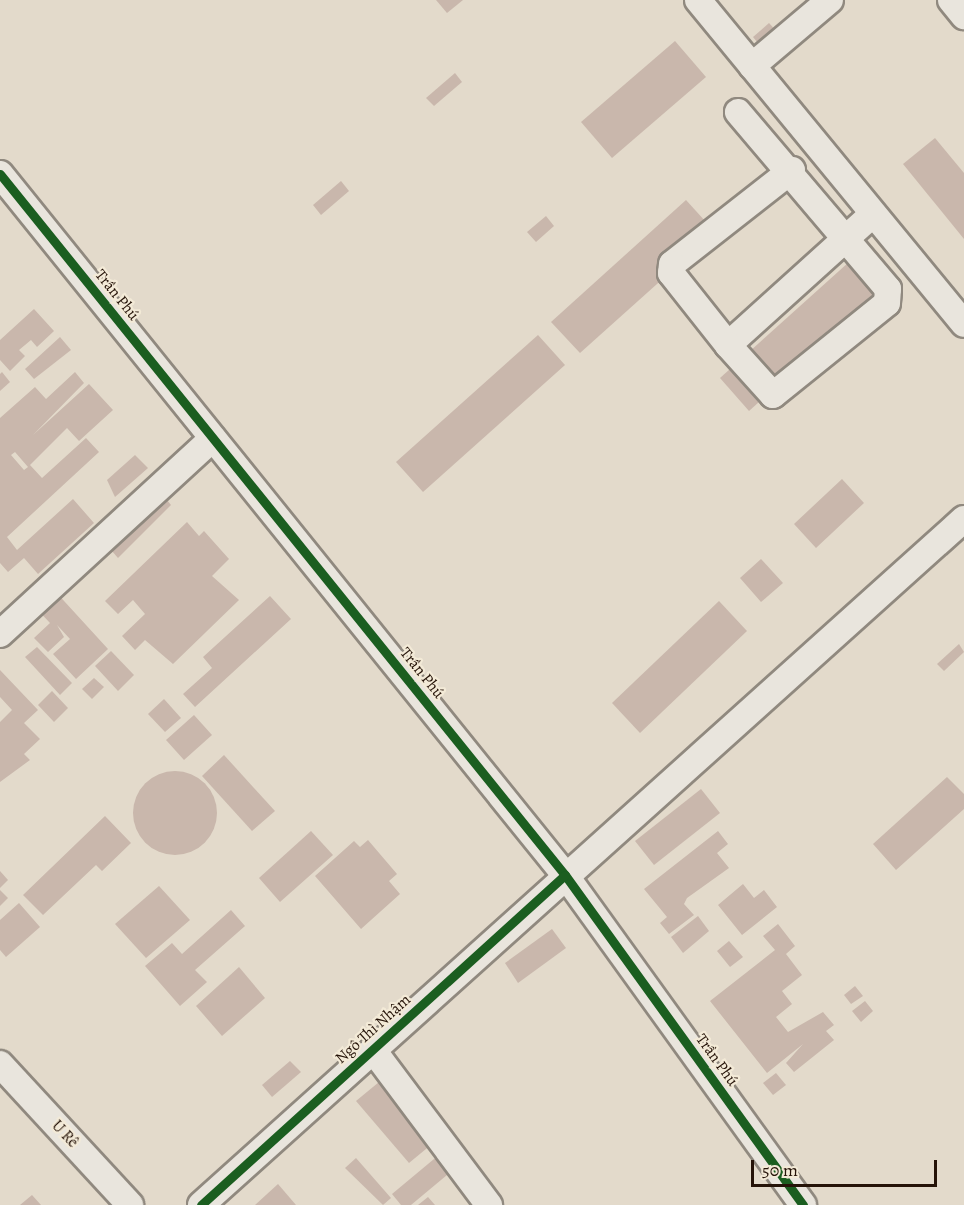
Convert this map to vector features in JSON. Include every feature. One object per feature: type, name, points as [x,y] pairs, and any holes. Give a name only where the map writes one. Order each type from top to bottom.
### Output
[{"type":"street","points":[[698,0],[964,324]]},
{"type":"street","points":[[752,66],[830,0]]},
{"type":"street","points":[[951,0],[964,16]]},
{"type":"street","points":[[738,111],[792,170],[888,289],[887,303],[773,395],[728,345],[671,273],[672,264],[792,170]]},
{"type":"street","name":"Trần Phú","points":[[0,174],[565,875],[803,1205]]},
{"type":"street","points":[[728,345],[873,214]]},
{"type":"street","points":[[0,634],[213,438]]},
{"type":"street","name":"Ngô Thì Nhậm","points":[[201,1205],[565,875],[964,519]]},
{"type":"street","points":[[373,1050],[489,1205]]},
{"type":"street","name":"U Rê","points":[[0,1064],[130,1205]]},
{"type":"building","points":[[436,0],[463,0],[447,13]]},
{"type":"building","points":[[769,23],[779,34],[762,48],[753,37]]},
{"type":"building","points":[[675,41],[706,77],[612,158],[581,122]]},
{"type":"building","points":[[455,73],[462,82],[434,106],[426,98]]},
{"type":"building","points":[[935,138],[964,173],[964,239],[903,164]]},
{"type":"building","points":[[341,181],[349,191],[321,215],[313,205]]},
{"type":"building","points":[[686,200],[715,232],[580,353],[551,322]]},
{"type":"building","points":[[546,216],[554,226],[536,242],[527,232]]},
{"type":"building","points":[[859,253],[889,285],[749,411],[720,378]]},
{"type":"building","points":[[34,309],[54,331],[37,347],[31,340],[19,350],[25,356],[10,371],[0,360],[0,340]]},
{"type":"building","points":[[538,335],[565,365],[423,492],[396,462]]},
{"type":"building","points":[[60,337],[71,350],[34,379],[25,369]]},
{"type":"building","points":[[2,372],[10,382],[0,391],[0,374]]},
{"type":"building","points":[[75,372],[84,383],[33,435],[89,384],[113,410],[79,441],[67,428],[30,465],[42,478],[86,438],[99,452],[7,537],[17,550],[73,499],[94,523],[38,574],[24,558],[8,572],[0,563],[0,418],[35,387],[46,399]],"holes":[[[15,452],[28,467],[24,470],[11,455]]]},
{"type":"building","points":[[135,455],[148,468],[115,497],[107,480]]},
{"type":"building","points":[[842,479],[864,503],[816,548],[794,524]]},
{"type":"building","points":[[163,495],[171,505],[118,558],[105,543]]},
{"type":"building","points":[[187,522],[199,536],[204,531],[229,559],[212,576],[239,600],[173,664],[145,640],[135,650],[122,636],[145,614],[133,600],[118,614],[105,601]]},
{"type":"building","points":[[761,559],[783,583],[761,602],[740,578]]},
{"type":"building","points":[[54,590],[108,649],[76,679],[53,654],[70,639],[57,625],[64,637],[48,652],[34,638],[50,623],[35,607]]},
{"type":"building","points":[[270,596],[291,619],[195,707],[183,694],[212,668],[203,657]]},
{"type":"building","points":[[719,601],[747,631],[640,733],[612,703]]},
{"type":"building","points":[[959,644],[964,652],[944,671],[937,664]]},
{"type":"building","points":[[37,647],[72,683],[60,695],[25,657]]},
{"type":"building","points":[[111,651],[134,675],[118,691],[95,666]]},
{"type":"building","points":[[0,670],[38,710],[24,723],[40,739],[24,754],[30,760],[0,782],[0,722],[12,710],[0,697]]},
{"type":"building","points":[[94,678],[104,687],[92,699],[82,689]]},
{"type":"building","points":[[52,691],[68,708],[54,722],[38,705]]},
{"type":"building","points":[[164,699],[181,718],[165,732],[148,714]]},
{"type":"building","points":[[194,715],[212,735],[184,760],[166,740]]},
{"type":"building","points":[[224,755],[275,811],[252,831],[202,776]]},
{"type":"building","points":[[175,771],[191,774],[205,783],[214,797],[217,813],[214,829],[205,843],[191,852],[175,855],[159,852],[145,843],[136,829],[133,813],[136,797],[145,783],[159,774]]},
{"type":"building","points":[[947,777],[964,794],[964,809],[896,870],[873,844]]},
{"type":"building","points":[[701,789],[720,813],[654,865],[635,841]]},
{"type":"building","points":[[105,816],[131,843],[102,871],[96,865],[43,915],[23,895]]},
{"type":"building","points":[[311,831],[333,855],[280,902],[259,878]]},
{"type":"building","points":[[718,831],[728,844],[717,853],[729,868],[687,898],[684,904],[694,915],[669,934],[660,923],[667,917],[644,889]]},
{"type":"building","points":[[368,840],[397,874],[389,881],[400,894],[361,929],[315,876],[354,841],[360,847]]},
{"type":"building","points":[[0,871],[8,880],[0,888]]},
{"type":"building","points":[[743,884],[754,898],[764,890],[777,907],[742,935],[718,905]]},
{"type":"building","points":[[159,886],[190,920],[146,958],[115,924]]},
{"type":"building","points":[[0,890],[8,898],[0,906]]},
{"type":"building","points":[[19,903],[40,927],[6,957],[0,950],[0,920]]},
{"type":"building","points":[[231,910],[245,926],[195,970],[207,982],[180,1006],[145,966],[172,943],[182,954]]},
{"type":"building","points":[[698,916],[709,931],[683,953],[671,937]]},
{"type":"building","points":[[778,924],[795,946],[786,954],[802,975],[782,991],[792,1004],[776,1017],[788,1032],[823,1012],[834,1025],[826,1031],[834,1040],[794,1072],[786,1063],[803,1044],[767,1073],[710,1001],[775,950],[763,936]]},
{"type":"building","points":[[552,929],[566,948],[518,983],[505,963]]},
{"type":"building","points":[[729,941],[743,957],[730,967],[717,951]]},
{"type":"building","points":[[239,967],[265,998],[222,1036],[196,1006]]},
{"type":"building","points":[[855,986],[863,996],[851,1004],[844,995]]},
{"type":"building","points":[[865,1001],[873,1011],[861,1022],[852,1011]]},
{"type":"building","points":[[290,1061],[301,1072],[272,1097],[262,1085]]},
{"type":"building","points":[[776,1073],[786,1085],[773,1095],[763,1083]]},
{"type":"building","points":[[379,1082],[432,1144],[409,1163],[356,1101]]},
{"type":"building","points":[[440,1154],[453,1170],[411,1205],[401,1205],[392,1194]]},
{"type":"building","points":[[356,1158],[391,1198],[383,1205],[345,1168]]},
{"type":"building","points":[[278,1184],[296,1205],[255,1205]]},
{"type":"building","points":[[32,1195],[41,1205],[20,1205]]},
{"type":"building","points":[[428,1197],[435,1205],[418,1205]]},
{"type":"cycle path","points":[[0,174],[565,875],[803,1205]]},
{"type":"cycle path","points":[[201,1205],[565,875]]}]
